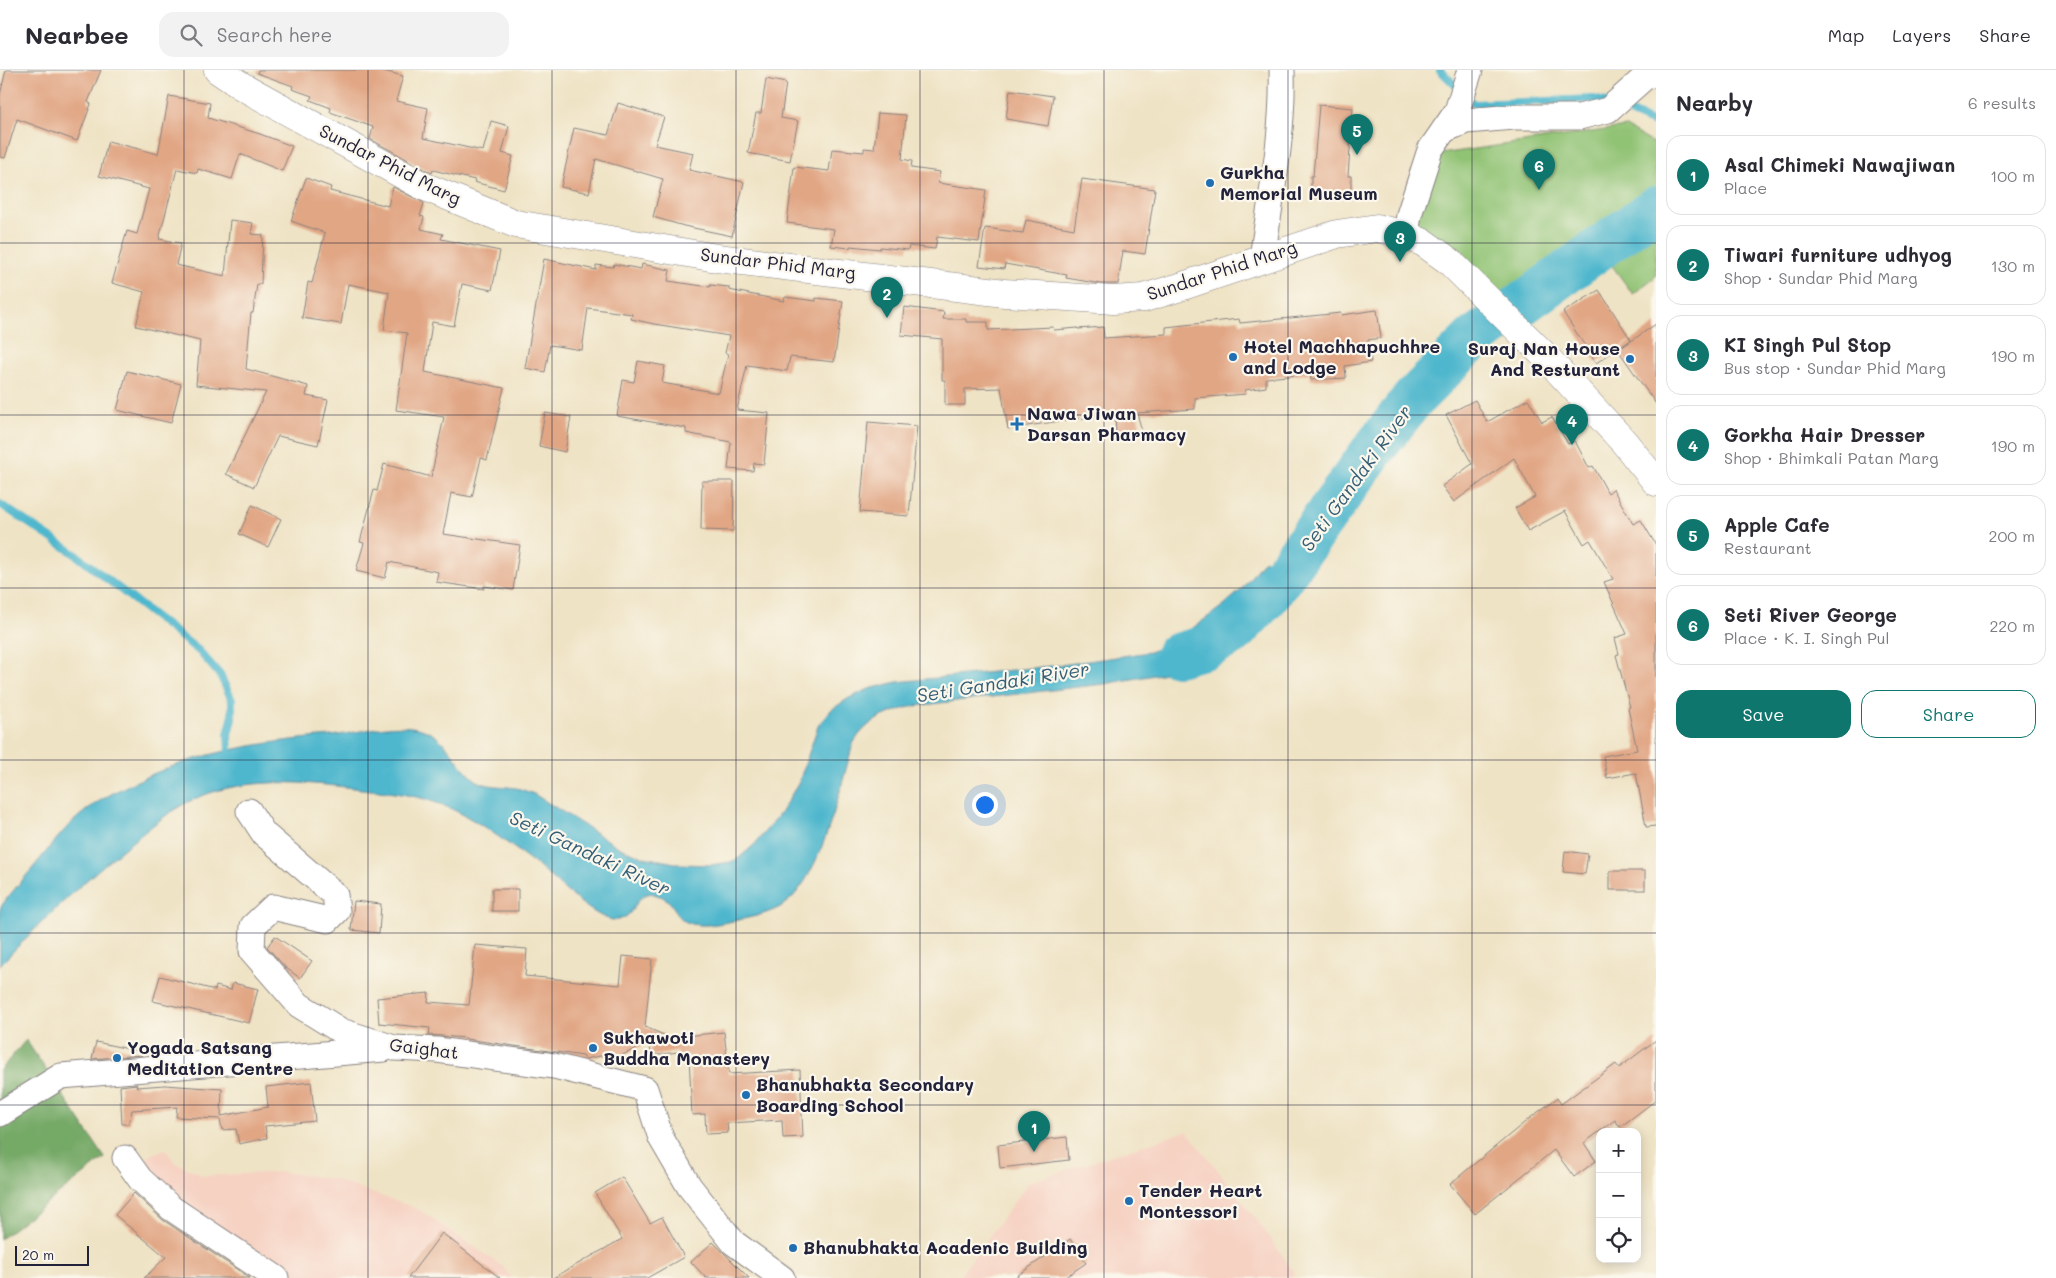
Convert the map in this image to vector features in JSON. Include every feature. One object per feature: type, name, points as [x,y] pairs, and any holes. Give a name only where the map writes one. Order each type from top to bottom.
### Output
[{"type":"main road","name":"Sundar Phid Marg","points":[[218,70],[240,85],[423,186],[516,224],[717,258],[1005,294],[1114,300],[1144,298],[1222,274],[1262,258],[1337,234],[1377,228],[1406,235],[1424,243],[1449,261],[1543,354],[1624,442],[1656,482]]},
{"type":"street","points":[[1406,235],[1409,215],[1430,150],[1450,121],[1470,70]]},
{"type":"street","points":[[1450,121],[1514,117],[1580,117],[1608,110],[1650,75]]},
{"type":"street","points":[[1262,258],[1278,150],[1283,80]]},
{"type":"street","name":"Gaighat","points":[[249,811],[264,834],[335,895],[337,910],[328,920],[273,907],[253,926],[252,951],[299,1005],[341,1031],[394,1048],[437,1050],[554,1066],[646,1089],[661,1138],[689,1186],[734,1243],[782,1278]]},
{"type":"street","points":[[0,1114],[61,1076],[394,1048]]},
{"type":"street","points":[[125,1158],[140,1179],[170,1208],[276,1278]]},
{"type":"shaded area","name":"Tender Heart Montessori","points":[[1187,1131],[1257,1220],[1294,1272],[1292,1278],[959,1277],[1029,1182]]},
{"type":"shaded area","points":[[165,1149],[176,1163],[204,1176],[282,1172],[333,1179],[418,1209],[502,1266],[512,1278],[296,1278],[258,1250],[205,1221],[142,1170],[144,1162],[149,1156]]},
{"type":"green space","points":[[1626,127],[1656,145],[1656,276],[1633,294],[1596,244],[1513,307],[1409,225],[1434,155]]},
{"type":"green space","points":[[26,1040],[105,1158],[0,1239],[0,1070]]},
{"type":"water","points":[[1264,560],[1281,571],[1218,652],[1207,662],[1177,671],[1104,684],[914,706],[879,718],[859,735],[853,744],[828,830],[819,853],[798,891],[785,904],[750,918],[720,924],[689,923],[681,919],[666,899],[651,893],[642,897],[631,912],[622,919],[608,919],[586,906],[533,862],[485,828],[460,813],[434,802],[417,797],[340,786],[296,783],[252,784],[209,793],[188,802],[166,815],[80,886],[0,965],[0,909],[58,837],[77,818],[102,800],[133,783],[181,763],[255,745],[342,735],[376,728],[410,727],[421,729],[438,738],[476,780],[485,784],[516,788],[534,794],[620,848],[644,857],[680,864],[711,865],[731,862],[739,858],[755,844],[781,812],[799,782],[818,726],[831,710],[849,698],[869,689],[897,682],[1061,665],[1150,652],[1182,636],[1224,605],[1241,590]]},
{"type":"building","points":[[6,70],[101,70],[88,102],[91,104],[77,141],[17,119],[5,158],[0,157],[0,95]]},
{"type":"building","points":[[258,70],[380,70],[403,76],[396,101],[428,108],[423,138],[483,151],[491,121],[509,126],[502,153],[513,156],[504,190],[474,182],[475,180],[433,170],[432,173],[370,139],[373,127],[330,112],[331,108],[310,100],[312,96],[292,89],[293,86],[257,73]]},
{"type":"building","points":[[766,79],[786,83],[781,118],[798,121],[790,161],[748,153],[756,113],[761,113]]},
{"type":"building","points":[[1010,90],[1053,96],[1048,126],[1006,119]]},
{"type":"building","points":[[169,96],[210,103],[208,118],[292,146],[282,171],[240,154],[232,179],[198,169],[197,173],[177,169],[159,239],[181,243],[176,265],[225,276],[230,220],[253,223],[251,234],[263,235],[261,284],[257,284],[253,313],[251,313],[246,369],[308,386],[306,396],[328,400],[318,445],[278,436],[254,487],[226,474],[266,392],[196,385],[200,341],[136,326],[144,292],[112,283],[127,231],[137,234],[149,189],[99,176],[108,141],[158,154]]},
{"type":"building","points":[[618,103],[664,117],[655,145],[693,153],[689,170],[744,182],[732,236],[684,226],[653,217],[663,179],[596,159],[589,193],[561,187],[574,128],[608,135]]},
{"type":"building","points":[[1319,105],[1353,108],[1348,176],[1351,176],[1351,198],[1311,198],[1311,176],[1313,176]]},
{"type":"building","points":[[878,113],[906,115],[902,159],[912,161],[911,168],[940,172],[938,183],[986,190],[979,242],[937,237],[935,249],[909,246],[908,250],[880,247],[880,249],[850,246],[850,248],[831,246],[834,229],[787,223],[794,167],[829,171],[832,149],[864,152],[864,148],[874,149]]},
{"type":"building","points":[[306,178],[331,187],[330,191],[388,206],[393,187],[424,203],[420,216],[424,217],[421,229],[443,234],[441,239],[500,251],[492,290],[462,284],[454,326],[432,322],[425,372],[504,388],[487,460],[481,458],[472,497],[451,493],[443,534],[520,545],[513,590],[484,586],[484,589],[436,582],[438,572],[389,562],[385,578],[356,571],[364,543],[360,542],[374,490],[377,491],[384,464],[431,477],[444,417],[396,410],[407,333],[384,330],[389,292],[348,284],[341,324],[302,318],[308,282],[312,283],[325,233],[291,221]]},
{"type":"building","points":[[1082,179],[1155,189],[1145,254],[1123,251],[1118,284],[1101,284],[1066,278],[1067,275],[1005,264],[1004,269],[979,266],[985,228],[1023,233],[1026,220],[1074,229]]},
{"type":"building","points":[[544,259],[596,270],[596,265],[613,267],[614,264],[641,269],[642,264],[670,270],[668,281],[710,287],[710,285],[729,287],[729,290],[784,301],[785,297],[816,301],[816,298],[843,301],[834,362],[790,357],[787,371],[747,365],[737,410],[769,413],[764,464],[754,463],[753,471],[728,469],[731,442],[686,433],[686,428],[617,416],[623,380],[634,382],[638,361],[665,366],[662,383],[719,393],[728,354],[725,353],[729,336],[654,324],[631,319],[632,314],[588,308],[582,350],[550,345],[545,372],[525,368]]},
{"type":"building","points":[[1599,290],[1631,340],[1596,363],[1563,312]]},
{"type":"building","points":[[904,307],[944,312],[943,319],[966,319],[966,322],[988,322],[988,330],[1053,327],[1054,330],[1103,327],[1104,338],[1166,334],[1166,327],[1239,319],[1240,323],[1341,313],[1341,315],[1377,310],[1381,338],[1368,340],[1371,362],[1345,366],[1346,378],[1311,380],[1310,374],[1266,378],[1266,387],[1245,390],[1246,394],[1195,398],[1195,409],[1137,413],[1143,435],[1116,435],[1115,416],[1073,419],[1008,429],[1001,388],[965,389],[965,405],[945,405],[945,380],[942,380],[942,339],[901,335]]},
{"type":"building","points":[[1656,324],[1656,404],[1618,350]]},
{"type":"building","points":[[127,371],[181,384],[171,423],[117,410]]},
{"type":"building","points":[[1528,399],[1542,422],[1552,417],[1568,444],[1575,441],[1589,468],[1593,466],[1608,493],[1613,489],[1633,524],[1641,520],[1656,545],[1656,826],[1646,827],[1636,773],[1607,778],[1603,756],[1637,750],[1628,708],[1630,707],[1616,655],[1619,654],[1615,638],[1627,634],[1604,582],[1613,579],[1590,540],[1584,544],[1565,511],[1528,531],[1515,508],[1535,497],[1514,458],[1454,502],[1442,486],[1472,464],[1446,415],[1475,400],[1487,422]]},
{"type":"building","points":[[545,413],[571,417],[565,452],[539,446]]},
{"type":"building","points":[[868,422],[917,426],[909,516],[860,512]]},
{"type":"building","points":[[702,481],[734,481],[733,531],[701,530]]},
{"type":"building","points":[[252,505],[281,519],[268,547],[239,534]]},
{"type":"building","points":[[1565,851],[1588,854],[1585,874],[1563,872]]},
{"type":"building","points":[[1610,871],[1645,871],[1645,890],[1610,890]]},
{"type":"building","points":[[492,889],[518,889],[518,911],[492,911]]},
{"type":"building","points":[[354,901],[381,904],[379,933],[351,930]]},
{"type":"building","points":[[275,936],[312,961],[300,978],[286,968],[267,947]]},
{"type":"building","points":[[475,945],[527,949],[525,976],[620,985],[623,956],[652,959],[645,1027],[676,1040],[675,1037],[724,1032],[729,1074],[800,1070],[803,1137],[783,1138],[782,1120],[727,1123],[728,1133],[706,1134],[705,1114],[692,1115],[689,1056],[677,1058],[677,1052],[651,1056],[650,1042],[614,1059],[611,1054],[585,1059],[583,1056],[466,1038],[429,1035],[430,1028],[379,1023],[377,998],[429,993],[428,1002],[469,1005]]},
{"type":"building","points":[[160,976],[215,990],[216,986],[231,990],[233,983],[258,989],[249,1023],[153,1001]]},
{"type":"building","points":[[1656,1040],[1656,1100],[1620,1127],[1615,1120],[1604,1128],[1596,1128],[1596,1134],[1584,1143],[1596,1161],[1574,1177],[1554,1150],[1475,1214],[1450,1184],[1557,1098],[1561,1104],[1616,1064],[1619,1068]]},
{"type":"building","points":[[96,1042],[143,1052],[142,1055],[92,1059]]},
{"type":"building","points":[[311,1082],[315,1121],[265,1126],[267,1138],[239,1144],[236,1129],[222,1130],[220,1119],[176,1117],[177,1107],[132,1110],[129,1124],[122,1124],[120,1086],[137,1084],[136,1087],[165,1085],[222,1089],[221,1116],[268,1107],[266,1087]]},
{"type":"building","points":[[1067,1137],[1069,1160],[1000,1168],[998,1145]]},
{"type":"building","points":[[622,1177],[650,1223],[662,1217],[684,1257],[647,1278],[553,1278],[622,1239],[595,1193]]},
{"type":"building","points":[[134,1193],[163,1220],[250,1278],[144,1278],[166,1257],[115,1215]]},
{"type":"building","points":[[442,1233],[500,1278],[408,1278]]},
{"type":"building","points":[[1070,1239],[1086,1263],[1064,1278],[1014,1278]]},
{"type":"building","points":[[713,1242],[749,1278],[706,1278],[691,1262]]},
{"type":"waterway","points":[[1440,70],[1474,104],[1594,99],[1605,102]]},
{"type":"waterway","points":[[1618,107],[1656,124]]},
{"type":"waterway","name":"Seti Gandaki River","points":[[1177,655],[1206,647],[1231,635],[1268,596],[1373,450],[1413,399],[1473,339],[1656,208]]},
{"type":"waterway","points":[[0,504],[75,554],[199,651],[220,675],[232,700],[232,719],[228,734],[229,754],[232,757]]},
{"type":"place","name":"Apple Cafe","points":[[1357,155]]},
{"type":"place","name":"Gurkha Memorial Museum","points":[[1210,183]]},
{"type":"place","name":"Seti River George","points":[[1539,190]]},
{"type":"place","name":"KI Singh Pul Stop","points":[[1400,262]]},
{"type":"place","name":"Tiwari furniture udhyog","points":[[887,318]]},
{"type":"place","name":"Hotel Machhapuchhre and Lodge","points":[[1233,357]]},
{"type":"place","name":"Suraj Nan House And Resturant","points":[[1630,359]]},
{"type":"place","name":"Nawa Jiwan Darsan Pharmacy","points":[[1017,424]]},
{"type":"place","name":"Gorkha Hair Dresser","points":[[1572,445]]},
{"type":"place","name":"Sukhawoti Buddha Monastery","points":[[593,1048]]},
{"type":"place","name":"Yogada Satsang Meditation Centre","points":[[117,1058]]},
{"type":"place","name":"Bhanubhakta Secondary Boarding School","points":[[746,1095]]},
{"type":"place","name":"Asal Chimeki Nawajiwan","points":[[1034,1152]]},
{"type":"place","name":"Tender Heart Montessori","points":[[1129,1201]]},
{"type":"place","name":"Bhanubhakta Acadenic Building","points":[[793,1248]]}]
